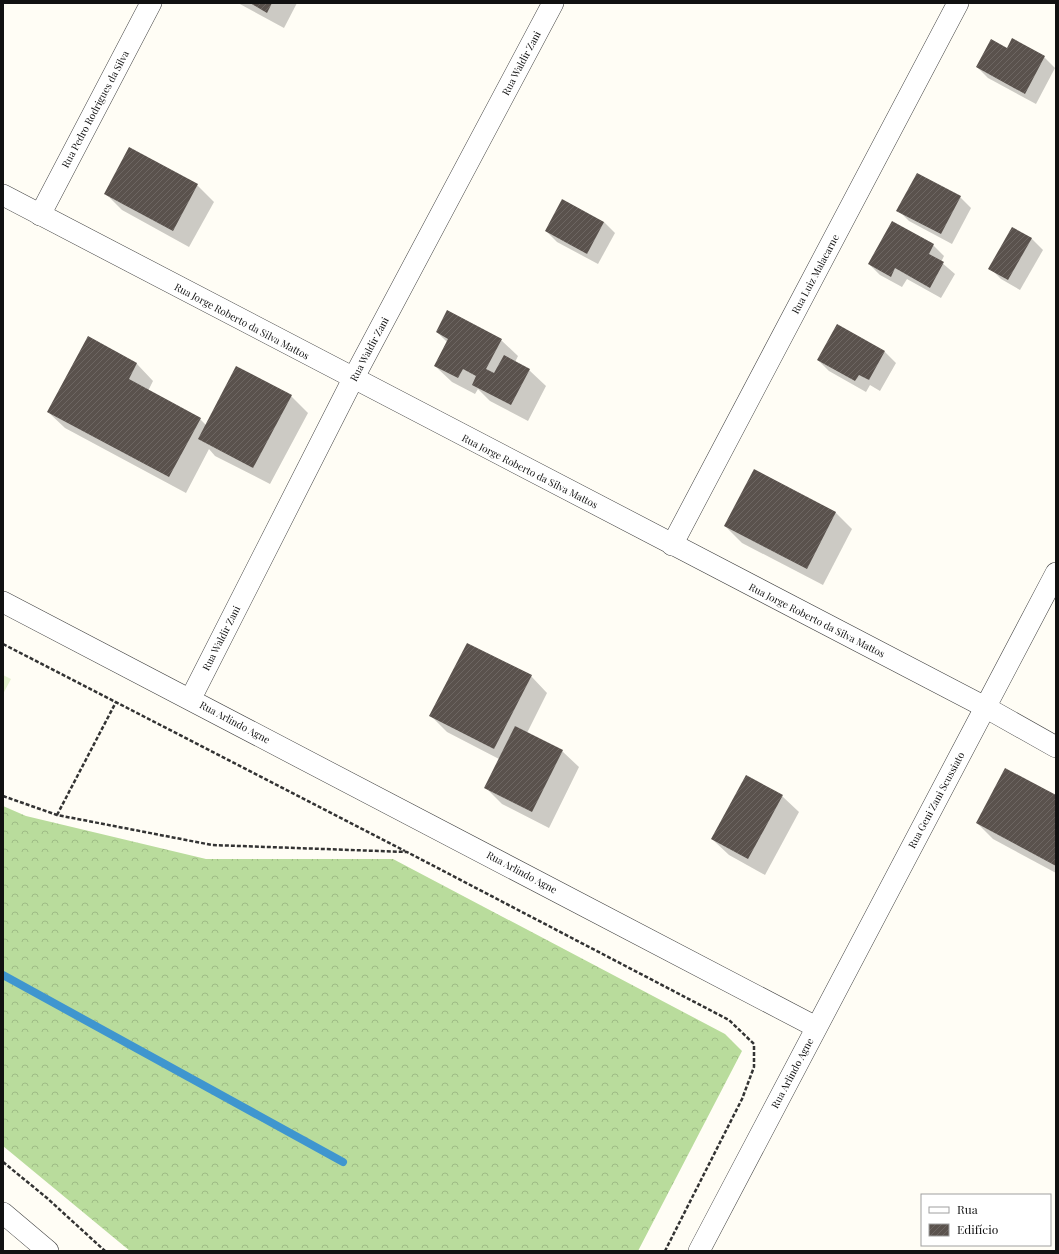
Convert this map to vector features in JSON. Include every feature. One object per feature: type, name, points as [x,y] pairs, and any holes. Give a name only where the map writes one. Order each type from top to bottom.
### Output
[{"type":"street","name":"Rua Pedro Rodrigues da Silva","points":[[40,215],[151,3]]},
{"type":"street","name":"Rua Waldir Zani","points":[[191,698],[353,379],[553,3]]},
{"type":"street","name":"Rua Luiz Malacarne","points":[[672,544],[958,3]]},
{"type":"street","name":"Rua Jorge Roberto da Silva Mattos","points":[[3,195],[353,379],[985,707],[1056,746]]},
{"type":"street","name":"Rua Geni Zani Scussiato","points":[[816,1027],[1056,573]]},
{"type":"street","name":"Rua Arlindo Agne","points":[[3,602],[191,698],[816,1027],[699,1251]]},
{"type":"street","points":[[3,1213],[48,1251]]},
{"type":"path","points":[[3,644],[729,1020],[754,1044],[754,1067],[742,1099],[665,1251]]},
{"type":"path","points":[[57,815],[116,702]]},
{"type":"path","points":[[3,796],[57,815],[212,845],[407,852]]},
{"type":"path","points":[[3,1162],[47,1198],[105,1251]]},
{"type":"green space","points":[[3,675],[11,679],[3,694]]},
{"type":"green space","points":[[3,806],[26,816],[206,859],[393,859],[725,1034],[742,1051],[638,1251],[130,1251],[3,1146]]},
{"type":"building","points":[[250,3],[272,3],[267,13]]},
{"type":"building","points":[[1012,38],[1045,56],[1025,94],[976,67],[991,39],[1007,48]]},
{"type":"building","points":[[129,147],[198,184],[173,231],[104,194]]},
{"type":"building","points":[[917,173],[961,196],[941,234],[896,211]]},
{"type":"building","points":[[562,199],[604,222],[587,254],[545,231]]},
{"type":"building","points":[[892,221],[934,244],[929,254],[944,262],[930,288],[895,268],[891,277],[868,264]]},
{"type":"building","points":[[1012,227],[1032,238],[1008,280],[988,269]]},
{"type":"building","points":[[447,310],[502,339],[486,369],[494,373],[504,355],[530,369],[511,405],[472,385],[476,376],[463,369],[458,378],[434,366],[448,339],[436,332]]},
{"type":"building","points":[[837,324],[885,351],[869,380],[859,375],[855,381],[817,360]]},
{"type":"building","points":[[88,336],[137,363],[129,379],[201,418],[169,477],[47,412]]},
{"type":"building","points":[[236,366],[292,395],[253,468],[198,439]]},
{"type":"building","points":[[754,469],[836,512],[807,569],[724,526]]},
{"type":"building","points":[[467,643],[532,675],[494,749],[429,716]]},
{"type":"building","points":[[515,726],[563,750],[532,812],[484,788]]},
{"type":"building","points":[[1005,768],[1056,795],[1056,866],[976,823]]},
{"type":"building","points":[[746,775],[783,795],[748,859],[711,839]]},
{"type":"waterway","points":[[3,975],[343,1162]]}]
